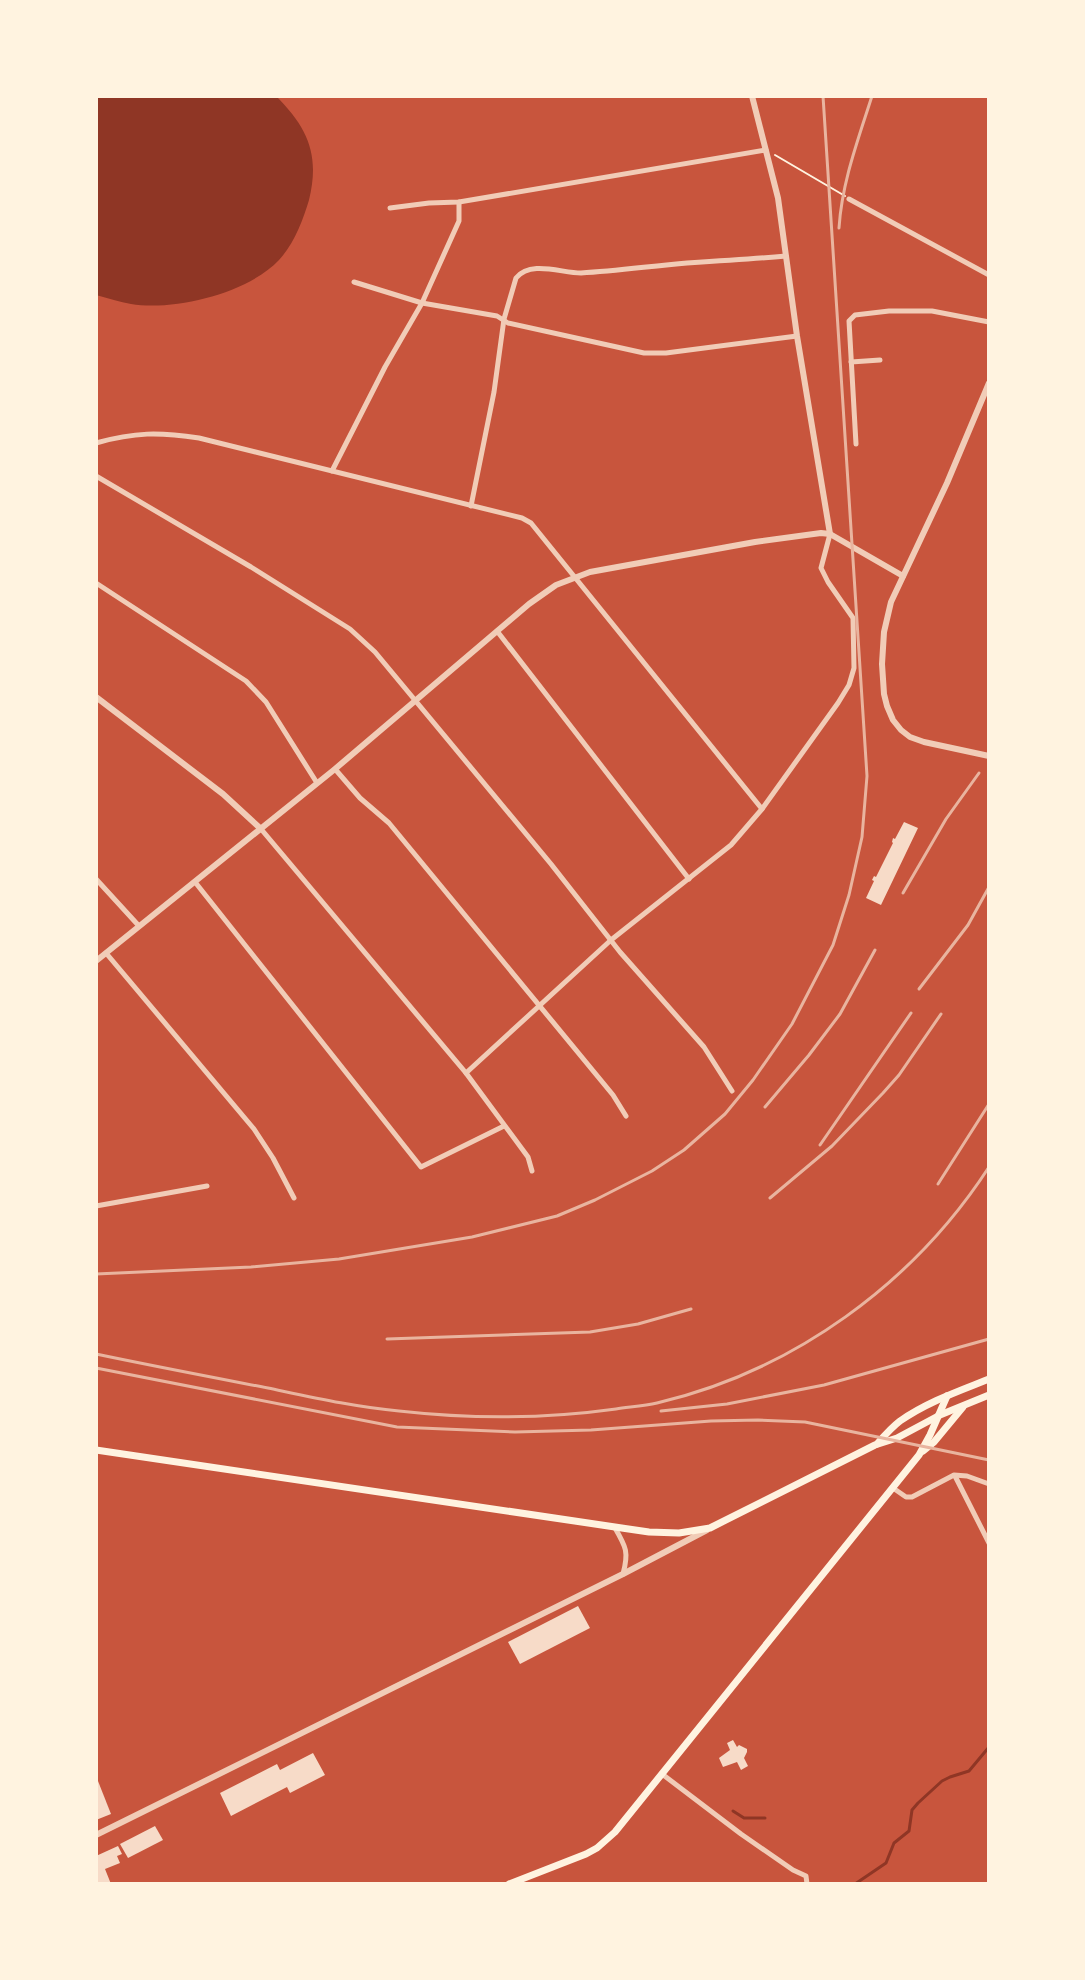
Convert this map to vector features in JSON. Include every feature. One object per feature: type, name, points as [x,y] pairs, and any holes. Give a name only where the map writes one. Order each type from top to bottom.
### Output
[{"type":"main road","points":[[875,1445],[898,1422],[947,1396],[989,1379]]},
{"type":"main road","points":[[96,1450],[649,1532],[679,1533],[710,1528],[875,1445],[897,1438],[940,1415],[989,1395]]},
{"type":"main road","points":[[509,1884],[597,1848],[615,1832],[919,1455],[947,1396]]},
{"type":"main road","points":[[919,1455],[934,1442],[964,1405]]},
{"type":"main road","points":[[917,1427],[925,1430],[929,1437]]},
{"type":"street","points":[[466,1073],[611,940],[731,845],[762,809],[838,703],[849,685],[854,668],[853,618],[821,568],[830,534],[778,198],[752,96]]},
{"type":"street","points":[[390,208],[459,202],[767,150]]},
{"type":"street","points":[[849,199],[989,275]]},
{"type":"street","points":[[332,471],[422,303],[459,221],[459,202]]},
{"type":"street","points":[[471,506],[494,392],[504,319],[516,278],[523,271],[576,273],[786,256]]},
{"type":"street","points":[[354,282],[422,303],[497,316],[508,323],[644,353],[666,353],[797,336]]},
{"type":"street","points":[[856,444],[851,317],[889,311],[932,311],[989,322]]},
{"type":"street","points":[[851,362],[880,360]]},
{"type":"street","points":[[989,383],[947,483],[891,602],[884,632],[882,664],[884,694],[893,720],[901,730],[924,742],[989,756]]},
{"type":"street","points":[[96,443],[123,435],[164,433],[199,438],[522,518],[539,531],[762,809]]},
{"type":"street","points":[[96,476],[350,629],[375,652],[611,940],[704,1047],[732,1091]]},
{"type":"street","points":[[96,961],[335,769],[529,604],[556,585],[590,572],[810,533],[830,534],[903,576]]},
{"type":"street","points":[[96,583],[256,690],[317,783]]},
{"type":"street","points":[[497,631],[689,879]]},
{"type":"street","points":[[96,697],[223,794],[261,829],[466,1073],[528,1157],[532,1171]]},
{"type":"street","points":[[335,769],[360,798],[389,823],[613,1095],[626,1116]]},
{"type":"street","points":[[96,879],[139,926]]},
{"type":"street","points":[[195,882],[421,1167],[504,1126]]},
{"type":"street","points":[[106,953],[254,1129],[294,1198]]},
{"type":"street","points":[[96,1206],[207,1186]]},
{"type":"street","points":[[954,1475],[989,1543]]},
{"type":"street","points":[[893,1488],[906,1497],[912,1497],[954,1475],[989,1484]]},
{"type":"street","points":[[615,1527],[627,1552],[623,1574]]},
{"type":"street","points":[[96,1835],[710,1528]]},
{"type":"street","points":[[661,1773],[741,1834],[806,1876],[807,1884]]},
{"type":"path","points":[[767,150],[849,199]]},
{"type":"shaded area","points":[[96,96],[276,96],[303,131],[309,143],[313,169],[304,216],[294,239],[279,260],[249,282],[189,302],[131,304],[96,295]]},
{"type":"building","points":[[904,822],[918,828],[881,905],[866,898],[893,838]]},
{"type":"building","points":[[578,1606],[590,1628],[520,1664],[508,1642]]},
{"type":"building","points":[[733,1740],[737,1747],[747,1749],[744,1758],[748,1766],[741,1770],[737,1762],[723,1767],[719,1758],[730,1750],[727,1743]]},
{"type":"building","points":[[313,1753],[325,1775],[290,1793],[287,1787],[231,1816],[220,1793],[277,1764],[280,1770]]},
{"type":"building","points":[[96,1776],[111,1814],[96,1820]]},
{"type":"building","points":[[155,1826],[163,1840],[128,1858],[120,1844]]},
{"type":"building","points":[[118,1846],[122,1854],[117,1856],[120,1863],[105,1869],[111,1884],[96,1884],[96,1856]]},
{"type":"waterway","points":[[855,1884],[886,1863],[894,1843],[909,1831],[912,1810],[918,1803],[942,1781],[969,1771],[989,1747]]},
{"type":"waterway","points":[[733,1811],[744,1818],[765,1818]]},
{"type":"railway","points":[[96,1274],[251,1267],[339,1259],[472,1237],[557,1216],[652,1171],[684,1150],[725,1114],[792,1024],[833,945],[849,895],[862,837],[867,776],[823,96]]},
{"type":"railway","points":[[839,228],[847,178],[872,96]]},
{"type":"railway","points":[[903,893],[946,819],[979,773]]},
{"type":"railway","points":[[919,989],[968,925],[989,887]]},
{"type":"railway","points":[[765,1107],[840,1014],[875,950]]},
{"type":"railway","points":[[820,1145],[911,1013]]},
{"type":"railway","points":[[770,1198],[832,1146],[883,1093],[941,1014]]},
{"type":"railway","points":[[938,1184],[989,1104]]},
{"type":"railway","points":[[96,1354],[333,1401],[426,1414],[534,1416],[657,1403],[756,1369],[846,1317],[924,1249],[989,1167]]},
{"type":"railway","points":[[387,1339],[590,1332],[638,1324],[691,1309]]},
{"type":"railway","points":[[661,1411],[727,1404],[824,1385],[989,1339]]},
{"type":"railway","points":[[96,1368],[397,1427],[515,1432],[711,1421],[805,1422],[989,1460]]}]
